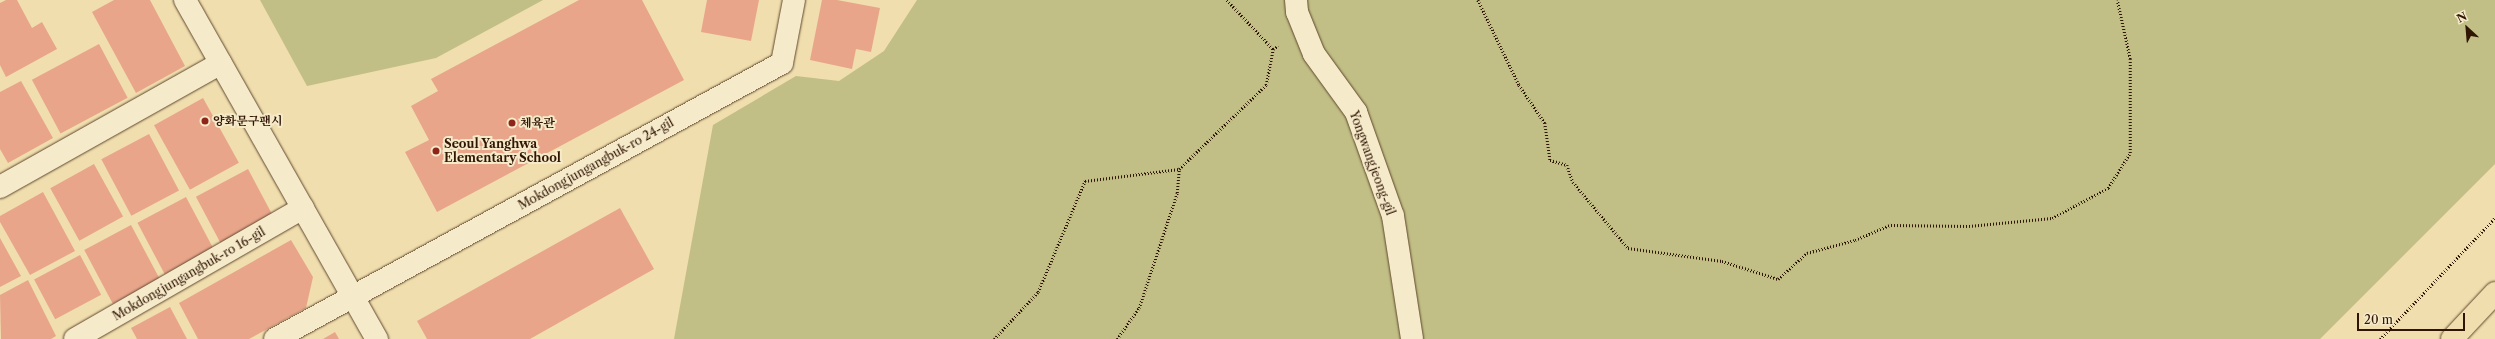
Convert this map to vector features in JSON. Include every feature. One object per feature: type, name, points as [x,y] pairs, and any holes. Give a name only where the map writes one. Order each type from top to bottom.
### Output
[{"type":"main road","points":[[2452,339],[2495,293]]},
{"type":"street","points":[[185,0],[377,339]]},
{"type":"street","name":"Mokdongjungangbuk-ro 24-gil","points":[[353,296],[782,62],[794,0]]},
{"type":"street","name":"Yongwangjeong-gil","points":[[1296,0],[1297,12],[1314,54],[1356,112],[1390,209],[1412,339]]},
{"type":"street","points":[[0,187],[221,63]]},
{"type":"street","name":"Mokdongjungangbuk-ro 16-gil","points":[[75,339],[303,208]]},
{"type":"street","points":[[275,339],[353,296]]},
{"type":"path","points":[[1227,0],[1273,49]]},
{"type":"path","points":[[1478,0],[1519,85],[1545,123],[1550,160],[1567,165],[1572,182],[1628,248],[1722,261],[1778,279],[1807,254],[1855,240],[1891,225],[1968,226],[2052,218],[2108,188],[2130,152],[2130,60],[2117,0]]},
{"type":"path","points":[[994,339],[1038,292],[1085,180],[1179,169],[1266,85],[1273,49],[1304,30]]},
{"type":"path","points":[[1117,339],[1139,308],[1177,193],[1179,169]]},
{"type":"path","points":[[2380,339],[2495,218]]},
{"type":"shaded area","points":[[260,0],[543,0],[436,58],[307,86]]},
{"type":"shaded area","points":[[917,0],[2495,0],[2495,164],[2320,339],[674,339],[713,125],[796,76],[839,81],[884,51]]},
{"type":"building","points":[[6,0],[17,0],[32,28],[42,22],[57,49],[6,77],[0,65],[0,3]]},
{"type":"building","points":[[114,0],[150,0],[185,66],[136,93],[92,12]]},
{"type":"building","name":"체육관","points":[[579,0],[642,0],[684,80],[437,212],[405,152],[429,140],[411,106],[438,91],[431,79]]},
{"type":"building","points":[[707,0],[759,0],[751,41],[701,32]]},
{"type":"building","points":[[822,0],[837,0],[880,8],[871,52],[856,49],[852,69],[810,60]]},
{"type":"building","points":[[99,44],[128,98],[61,134],[32,80]]},
{"type":"building","points":[[21,81],[53,138],[8,163],[0,149],[0,92]]},
{"type":"building","points":[[203,98],[239,163],[190,190],[154,125]]},
{"type":"building","points":[[149,134],[179,191],[131,216],[101,159]]},
{"type":"building","points":[[94,164],[123,216],[79,241],[50,188]]},
{"type":"building","points":[[248,169],[273,216],[221,243],[196,197]]},
{"type":"building","points":[[43,192],[75,251],[30,275],[0,222],[0,216]]},
{"type":"building","points":[[186,197],[213,248],[165,274],[137,223]]},
{"type":"building","points":[[620,208],[654,269],[530,339],[427,339],[417,321]]},
{"type":"building","points":[[131,225],[160,279],[113,304],[84,250]]},
{"type":"building","points":[[0,238],[21,276],[0,287]]},
{"type":"building","points":[[291,240],[313,277],[306,308],[249,339],[198,339],[179,303]]},
{"type":"building","points":[[80,255],[101,295],[55,319],[34,279]]},
{"type":"building","points":[[28,280],[56,336],[51,339],[1,339],[0,295]]},
{"type":"building","points":[[170,307],[187,339],[137,339],[131,328]]},
{"type":"building","points":[[335,332],[339,339],[323,339]]},
{"type":"place","name":"양화문구팬시","points":[[205,121]]},
{"type":"place","name":"체육관","points":[[512,123]]},
{"type":"place","name":"Seoul Yanghwa Elementary School","points":[[436,151]]}]
